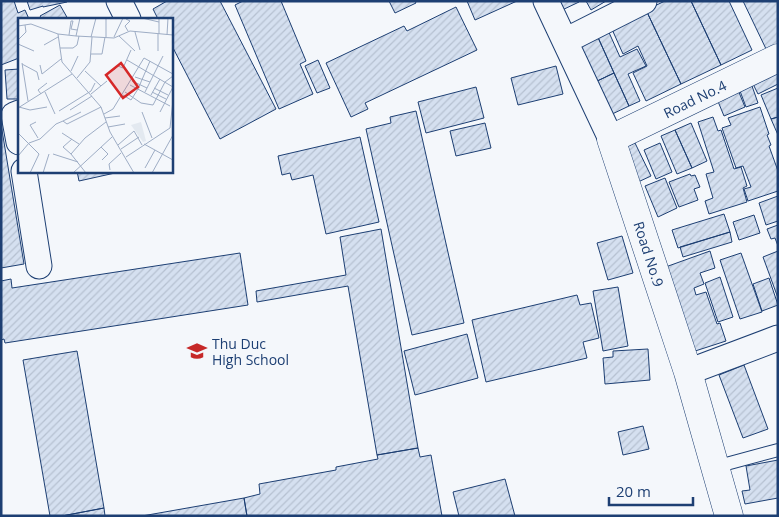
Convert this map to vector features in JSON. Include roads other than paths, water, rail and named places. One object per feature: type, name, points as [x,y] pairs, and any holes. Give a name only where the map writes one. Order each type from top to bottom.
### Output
[{"type":"street","points":[[119,1],[128,18]]},
{"type":"street","name":"Road No.9","points":[[546,1],[611,139],[688,372],[728,516]]},
{"type":"street","points":[[565,41],[644,1]]},
{"type":"street","name":"Road No.4","points":[[611,139],[778,58]]},
{"type":"street","points":[[18,113],[14,114],[18,136]]},
{"type":"street","points":[[24,172],[40,266]]},
{"type":"street","points":[[688,372],[778,338]]},
{"type":"lane","points":[[715,467],[778,450]]},
{"type":"place","name":"Thu Duc High School","points":[[197,351]]}]
